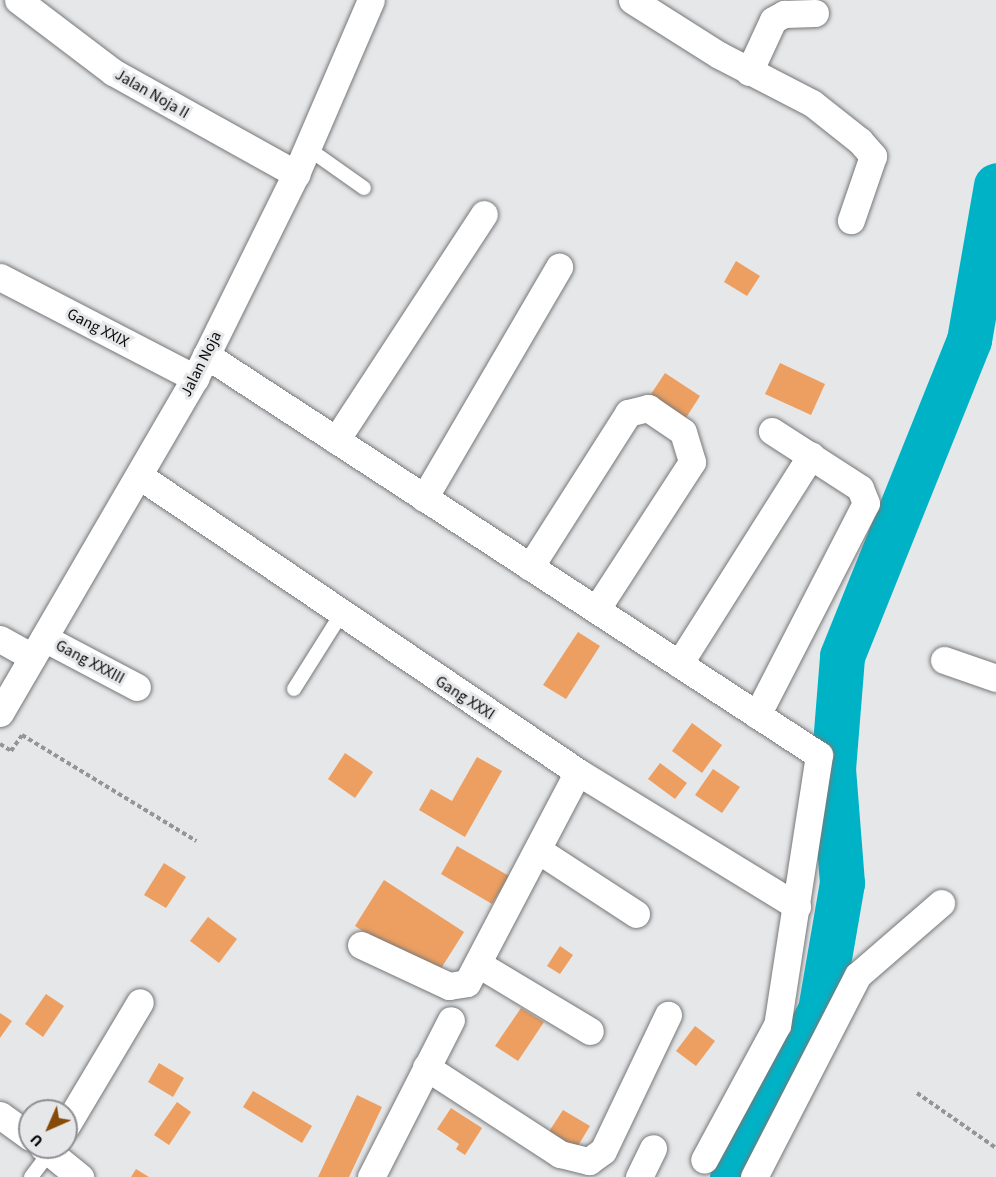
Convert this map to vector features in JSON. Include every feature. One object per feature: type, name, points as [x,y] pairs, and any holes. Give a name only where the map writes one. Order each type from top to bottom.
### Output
[{"type":"street","name":"Jalan Noja II","points":[[18,0],[113,72],[296,174]]},
{"type":"street","name":"Jalan Noja","points":[[0,712],[141,477],[201,367],[296,174],[371,0]]},
{"type":"street","points":[[632,0],[749,72],[812,103],[873,156],[851,220]]},
{"type":"street","points":[[749,72],[773,20],[784,14],[815,13]]},
{"type":"street","points":[[336,440],[484,214]]},
{"type":"street","points":[[424,498],[559,267]]},
{"type":"street","name":"Gang XXIX","points":[[0,277],[201,367],[336,440],[819,755],[797,906]]},
{"type":"street","points":[[530,567],[628,413],[648,408],[683,432],[692,462],[596,610]]},
{"type":"street","points":[[757,715],[866,503],[860,488],[772,431]]},
{"type":"street","points":[[679,664],[811,455]]},
{"type":"street","name":"Gang XXXI","points":[[141,477],[340,616],[578,772],[797,906]]},
{"type":"street","name":"Gang XXXIII","points":[[0,639],[38,647],[137,687]]},
{"type":"street","points":[[944,660],[996,678]]},
{"type":"street","points":[[361,945],[449,987],[466,983],[480,965],[578,772]]},
{"type":"street","points":[[538,850],[636,914]]},
{"type":"street","points":[[754,1177],[858,975],[941,903]]},
{"type":"street","points":[[704,1160],[777,1025],[797,906]]},
{"type":"street","points":[[480,965],[590,1031]]},
{"type":"street","points":[[78,1106],[140,1002]]},
{"type":"street","points":[[426,1067],[560,1154],[589,1161],[603,1151],[668,1015]]},
{"type":"street","points":[[380,1173],[426,1067],[451,1020]]},
{"type":"street","points":[[0,1115],[18,1128]]},
{"type":"street","points":[[639,1177],[653,1148]]},
{"type":"street","points":[[59,1159],[80,1177]]},
{"type":"lane","points":[[306,147],[364,188]]},
{"type":"lane","points":[[294,689],[340,616]]},
{"type":"lane","points":[[31,1177],[39,1159]]},
{"type":"path","points":[[0,744],[12,751],[22,735],[196,841]]},
{"type":"path","points":[[917,1093],[996,1148]]},
{"type":"building","points":[[736,261],[760,276],[747,296],[724,282]]},
{"type":"building","points":[[780,363],[825,384],[811,415],[765,394]]},
{"type":"building","points":[[665,373],[700,396],[682,424],[647,400]]},
{"type":"building","points":[[578,632],[600,646],[566,699],[543,685]]},
{"type":"building","points":[[692,723],[722,745],[702,773],[672,751]]},
{"type":"building","points":[[345,753],[373,772],[355,798],[328,779]]},
{"type":"building","points":[[477,757],[502,771],[465,837],[419,810],[431,789],[452,801]]},
{"type":"building","points":[[660,763],[687,783],[675,799],[648,779]]},
{"type":"building","points":[[713,769],[740,787],[722,813],[695,795]]},
{"type":"building","points":[[457,846],[509,876],[492,904],[441,874]]},
{"type":"building","points":[[164,863],[186,877],[166,908],[144,895]]},
{"type":"building","points":[[384,880],[464,932],[435,978],[355,926]]},
{"type":"building","points":[[208,917],[237,939],[219,963],[190,941]]},
{"type":"building","points":[[560,946],[573,955],[560,974],[547,966]]},
{"type":"building","points":[[46,994],[64,1006],[43,1037],[25,1024]]},
{"type":"building","points":[[521,1008],[544,1022],[518,1061],[495,1046]]},
{"type":"building","points":[[0,1013],[12,1021],[0,1038]]},
{"type":"building","points":[[695,1026],[715,1041],[696,1066],[676,1051]]},
{"type":"building","points":[[159,1063],[184,1078],[173,1097],[148,1082]]},
{"type":"building","points":[[253,1091],[312,1126],[302,1143],[243,1107]]},
{"type":"building","points":[[357,1095],[382,1107],[349,1177],[318,1177]]},
{"type":"building","points":[[177,1102],[191,1112],[169,1145],[154,1135]]},
{"type":"building","points":[[451,1108],[482,1128],[465,1155],[456,1149],[459,1144],[437,1129]]},
{"type":"building","points":[[563,1110],[590,1126],[576,1149],[548,1133]]},
{"type":"building","points":[[136,1169],[149,1177],[131,1177]]},
{"type":"waterway","points":[[732,1177],[820,1010],[842,883],[833,769],[842,656],[969,340],[996,185]]}]
